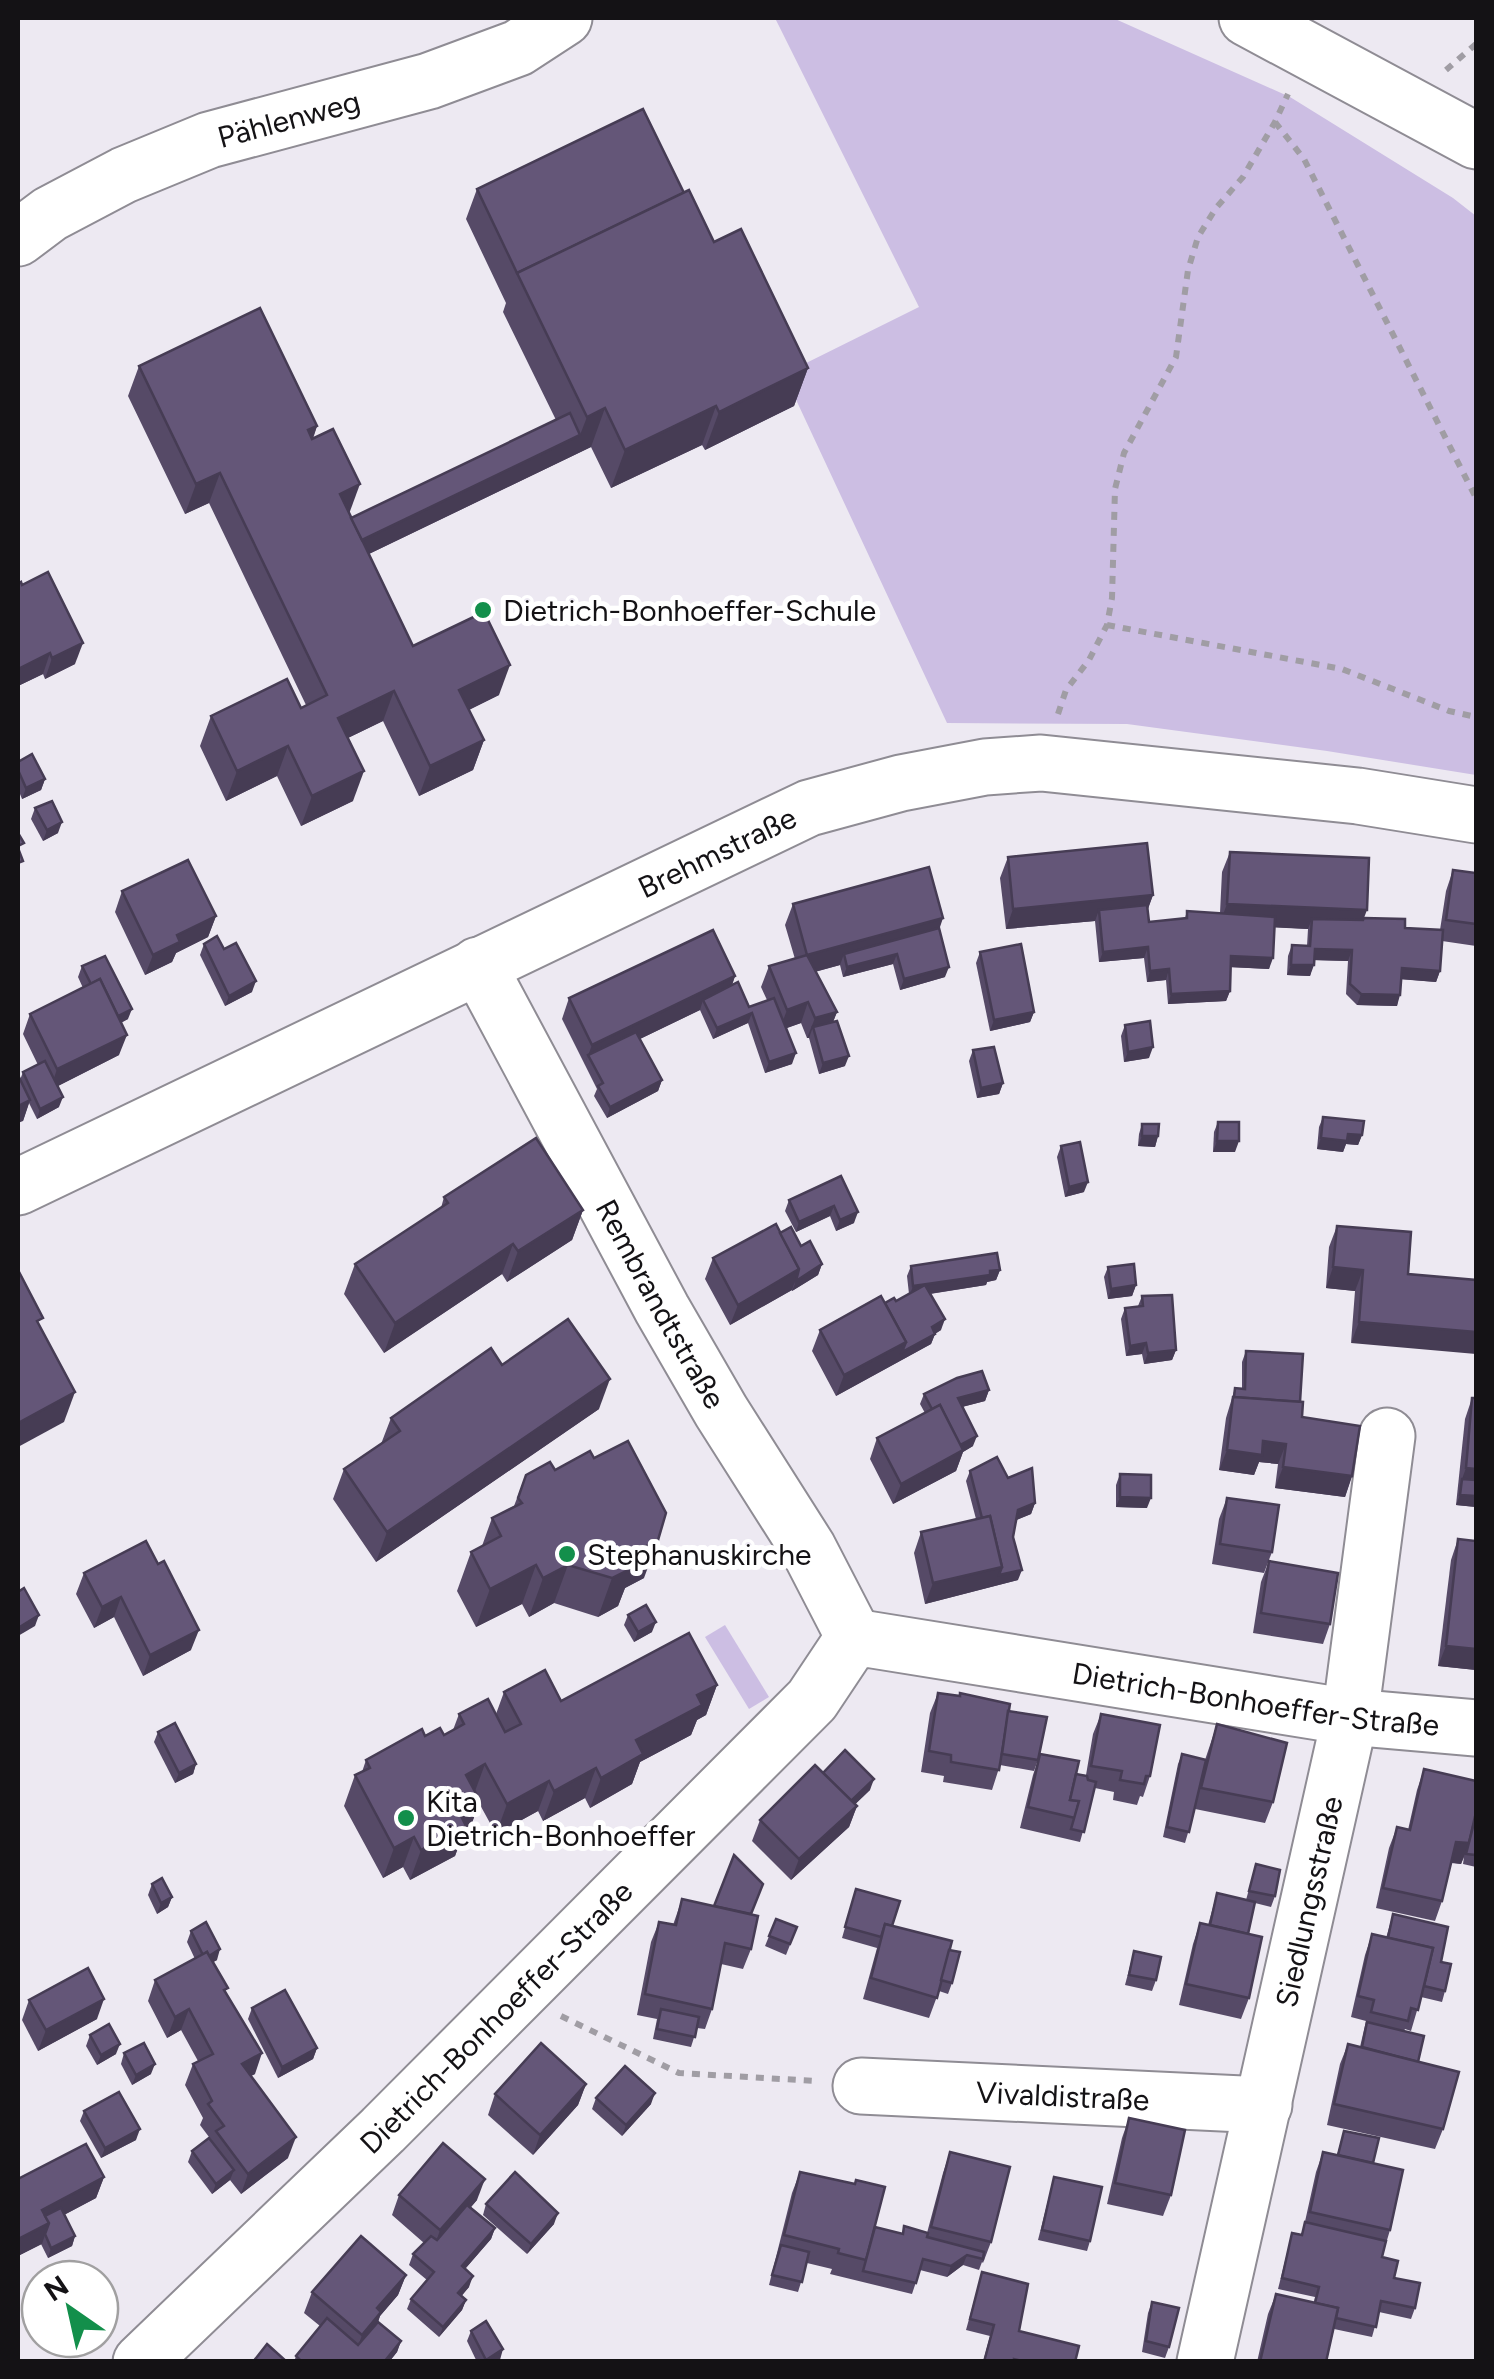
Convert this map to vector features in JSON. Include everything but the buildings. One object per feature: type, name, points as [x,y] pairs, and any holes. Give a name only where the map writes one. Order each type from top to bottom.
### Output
[{"type":"street","name":"Pählenweg","points":[[18,238],[50,214],[124,175],[209,140],[430,81],[518,48],[564,18]]},
{"type":"street","points":[[1270,22],[1476,141]]},
{"type":"street","name":"Brehmstraße","points":[[18,1187],[809,808],[934,776],[1041,763],[1358,796],[1476,815]]},
{"type":"street","name":"Rembrandtstraße","points":[[478,965],[662,1309],[808,1548],[854,1637]]},
{"type":"street","name":"Siedlungsstraße","points":[[1204,2362],[1350,1717],[1387,1436]]},
{"type":"street","name":"Dietrich-Bonhoeffer-Straße","points":[[141,2362],[251,2260],[812,1700],[854,1637],[1350,1717],[1476,1728]]},
{"type":"street","name":"Vivaldistraße","points":[[862,2086],[1264,2105]]},
{"type":"path","points":[[1041,763],[1066,690],[1089,660],[1107,625],[1112,598],[1116,489],[1124,454],[1176,357],[1188,270],[1198,237],[1243,177],[1292,84]]},
{"type":"path","points":[[1275,122],[1304,159],[1476,498]]},
{"type":"path","points":[[1107,625],[1342,669],[1449,711],[1476,717]]},
{"type":"path","points":[[520,1993],[679,2073],[862,2086]]},
{"type":"shaded area","points":[[775,18],[1113,18],[1290,97],[1476,216],[1476,775],[1127,724],[947,723],[784,374],[919,307]]},
{"type":"shaded area","points":[[725,1625],[769,1697],[749,1709],[705,1637]]},
{"type":"place","name":"Dietrich-Bonhoeffer-Schule","points":[[483,610]]},
{"type":"place","name":"Stephanuskirche","points":[[567,1554]]},
{"type":"place","name":"Kita Dietrich-Bonhoeffer","points":[[406,1818]]}]
